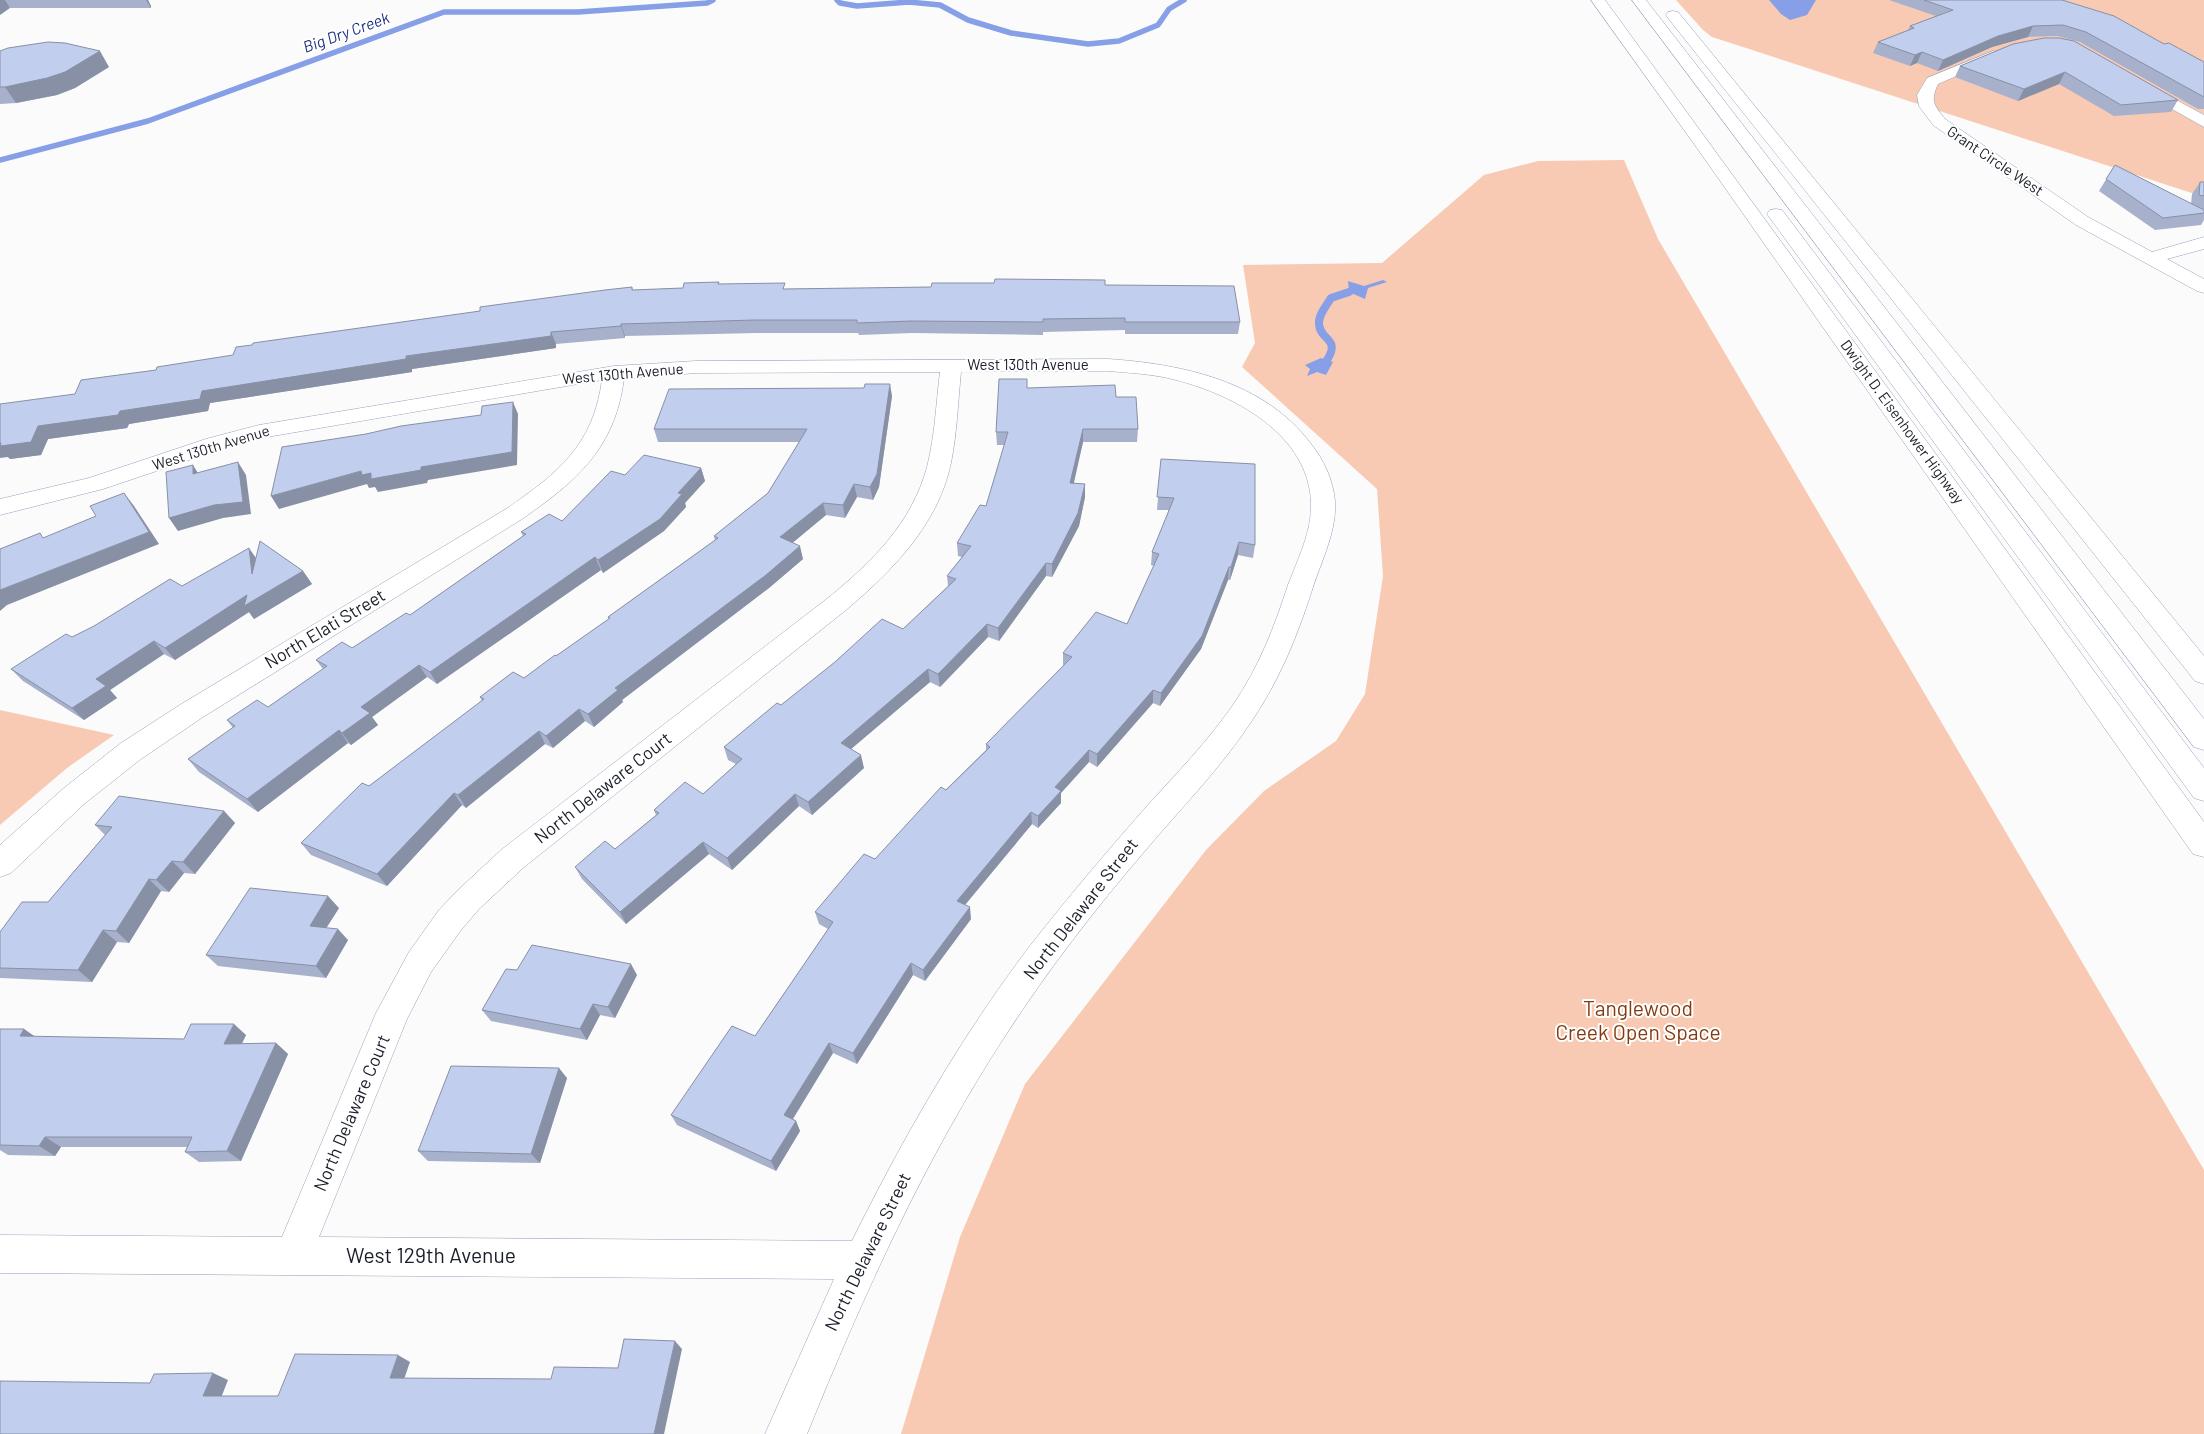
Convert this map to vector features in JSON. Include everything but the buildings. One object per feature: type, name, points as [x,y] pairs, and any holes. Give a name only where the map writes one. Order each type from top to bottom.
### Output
[{"type":"main road","name":"Dwight D. Eisenhower Highway","points":[[1598,0],[1709,152],[2204,845]]},
{"type":"main road","points":[[1617,0],[2204,790]]},
{"type":"main road","points":[[1639,0],[2204,739]]},
{"type":"main road","points":[[1661,0],[2204,674]]},
{"type":"main road","name":"Grant Circle West","points":[[2008,50],[1932,81],[1925,95],[1927,106],[1939,122],[2082,220],[2204,287]]},
{"type":"main road","points":[[2131,80],[2204,122]]},
{"type":"main road","points":[[2150,258],[2204,243]]},
{"type":"main road","name":"West 130th Avenue","points":[[0,507],[96,484],[214,444],[259,432],[545,382],[614,372],[696,367],[1108,365],[1151,369],[1208,382],[1255,405]]},
{"type":"main road","name":"North Delaware Court","points":[[293,1256],[393,1014],[420,962],[434,941],[468,900],[512,859],[837,604],[888,558],[918,516],[935,480],[941,454],[951,366]]},
{"type":"main road","name":"North Elati Street","points":[[0,864],[74,796],[131,751],[193,710],[514,514],[550,488],[585,453],[601,428],[609,405],[614,372]]},
{"type":"main road","name":"North Delaware Street","points":[[786,1434],[862,1260],[919,1149],[994,1024],[1092,890],[1236,724],[1253,698],[1281,645],[1320,528],[1323,502],[1317,477],[1305,451],[1286,428],[1255,405]]},
{"type":"main road","name":"West 129th Avenue","points":[[0,1254],[862,1260]]},
{"type":"green space","points":[[1676,0],[2204,0],[2204,197],[1712,37],[1703,30]]},
{"type":"green space","name":"Tanglewood Creek Open Space","points":[[1624,160],[1658,239],[2204,1170],[2204,1434],[901,1434],[960,1237],[1025,1084],[1206,850],[1264,791],[1336,741],[1365,694],[1383,576],[1377,489],[1242,367],[1255,343],[1243,265],[1382,263],[1484,175],[1538,161]]},
{"type":"green space","points":[[0,710],[114,735],[67,768],[0,825]]},
{"type":"water","points":[[1769,0],[1816,0],[1807,15],[1790,20],[1781,14]]},
{"type":"water","points":[[1383,280],[1387,282],[1368,288],[1365,299],[1349,292],[1348,281],[1364,286]]},
{"type":"water","points":[[1321,358],[1333,362],[1326,375],[1317,372],[1307,376],[1310,369],[1305,365]]},
{"type":"waterway","name":"Big Dry Creek","points":[[0,160],[148,121],[444,12],[578,12],[707,3],[713,0]]},
{"type":"waterway","name":"Big Dry Creek","points":[[837,0],[840,3],[857,6],[909,2],[940,5],[968,20],[1011,33],[1088,44],[1119,41],[1158,25],[1169,9],[1184,0]]},
{"type":"waterway","points":[[1327,360],[1332,347],[1329,340],[1320,330],[1320,317],[1331,298],[1349,292]]}]
